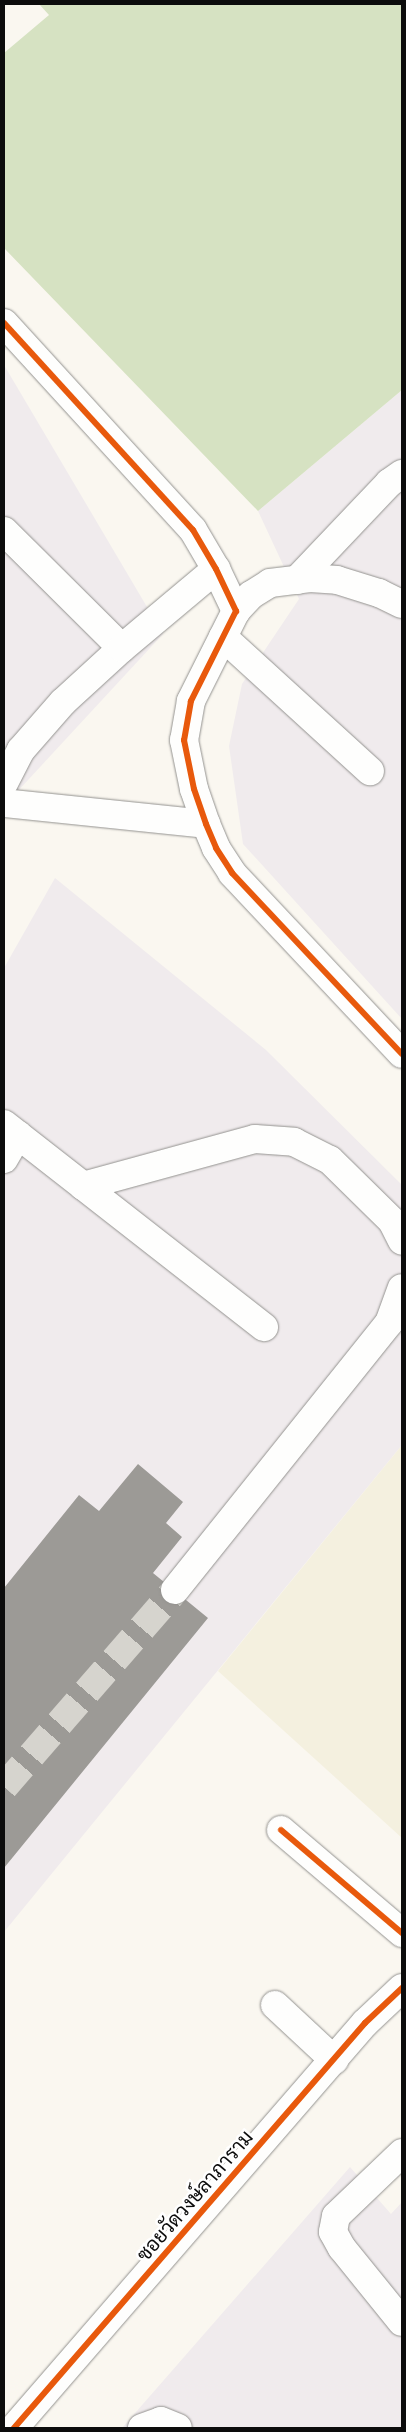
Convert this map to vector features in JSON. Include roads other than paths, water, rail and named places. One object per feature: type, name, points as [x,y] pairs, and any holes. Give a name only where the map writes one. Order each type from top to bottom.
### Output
[{"type":"street","points":[[4,324],[193,530],[216,568],[236,611]]},
{"type":"street","points":[[297,580],[389,483],[402,474]]},
{"type":"street","points":[[4,531],[122,648]]},
{"type":"street","points":[[4,783],[21,750],[51,716],[122,648],[216,568]]},
{"type":"street","points":[[402,604],[379,593],[337,580],[310,578],[270,583],[251,595],[236,611],[192,701],[184,740],[194,788],[206,824],[216,848],[232,873],[402,1054]]},
{"type":"street","points":[[223,637],[370,771]]},
{"type":"street","points":[[4,803],[206,824]]},
{"type":"street","points":[[4,1159],[11,1129],[264,1328]]},
{"type":"street","points":[[83,1186],[255,1139],[294,1142],[330,1160],[392,1221],[402,1241]]},
{"type":"street","points":[[175,1590],[388,1323],[402,1288]]},
{"type":"street","points":[[281,1830],[402,1933]]},
{"type":"street","name":"ซอยวัดวงษ์ลาภาราม","points":[[14,2428],[365,2023],[402,1988]]},
{"type":"street","points":[[275,2005],[334,2060]]},
{"type":"street","points":[[402,2153],[336,2216],[334,2232],[342,2248],[402,2322]]},
{"type":"street","points":[[142,2428],[162,2421],[178,2428]]},
{"type":"tunnel","points":[[4,1787],[175,1590]]}]
